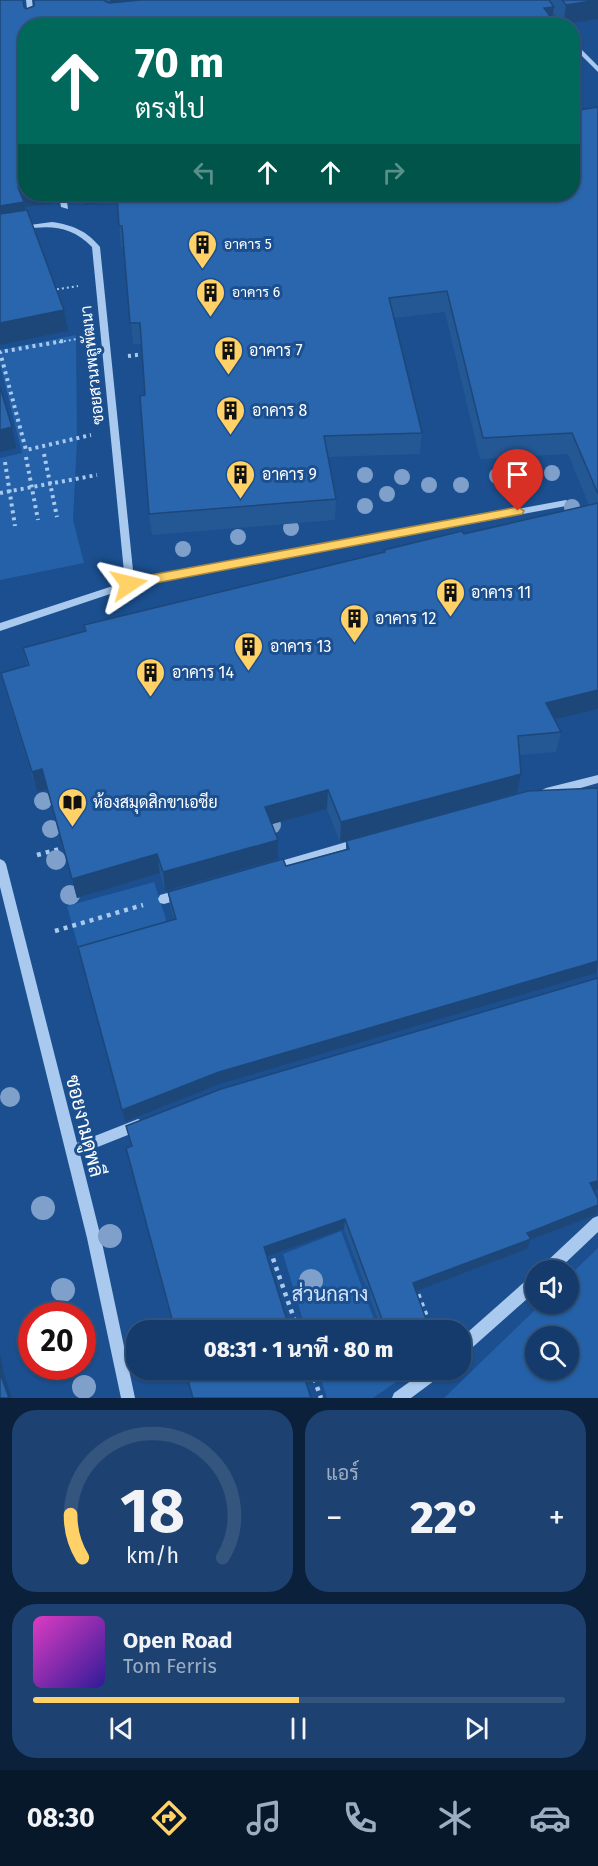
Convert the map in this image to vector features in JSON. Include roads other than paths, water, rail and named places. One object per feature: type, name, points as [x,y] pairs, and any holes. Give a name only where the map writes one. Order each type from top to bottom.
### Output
[{"type":"street","points":[[29,0],[31,18]]},
{"type":"street","points":[[537,0],[552,18]]},
{"type":"street","points":[[580,51],[598,70]]},
{"type":"street","points":[[64,201],[65,207]]},
{"type":"street","name":"ซอยสวนพลูพัฒนา","points":[[0,231],[63,224],[86,234],[96,247],[129,584]]},
{"type":"street","points":[[0,627],[129,584],[566,503]]},
{"type":"street","points":[[536,796],[598,779]]},
{"type":"street","points":[[259,872],[368,841]]},
{"type":"street","name":"ซอยงามดูพลี","points":[[0,864],[93,1238],[128,1398]]},
{"type":"street","points":[[164,899],[194,890]]},
{"type":"street","points":[[72,1151],[146,1122]]},
{"type":"street","points":[[559,1260],[598,1223]]},
{"type":"street","points":[[471,1339],[525,1291]]},
{"type":"street","points":[[399,1398],[423,1380]]},
{"type":"place","name":"อาคาร 5","points":[[203,270]]},
{"type":"place","name":"อาคาร 6","points":[[211,318]]},
{"type":"place","name":"อาคาร 7","points":[[228,376]]},
{"type":"place","name":"อาคาร 8","points":[[231,436]]},
{"type":"place","name":"อาคาร 9","points":[[241,500]]},
{"type":"place","name":"อาคาร 11","points":[[450,618]]},
{"type":"place","name":"อาคาร 12","points":[[354,644]]},
{"type":"place","name":"อาคาร 13","points":[[249,672]]},
{"type":"place","name":"อาคาร 14","points":[[151,698]]},
{"type":"place","name":"ห้องสมุดสิกขาเอซีย","points":[[72,828]]},
{"type":"park label","name":"ส่วนกลาง","points":[[330,1294]]}]
